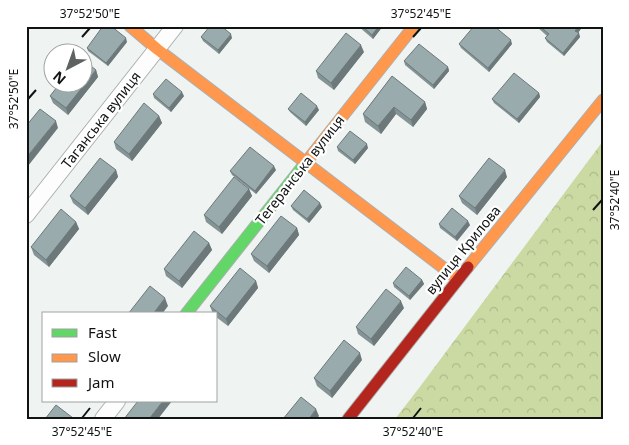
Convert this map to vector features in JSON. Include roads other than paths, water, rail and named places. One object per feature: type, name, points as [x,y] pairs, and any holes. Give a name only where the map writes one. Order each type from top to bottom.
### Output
[{"type":"street","points":[[130,26],[157,49],[458,279]]},
{"type":"street","name":"Таганська вулиця","points":[[26,215],[175,26]]},
{"type":"street","name":"Тегеранська вулиця","points":[[188,312],[414,26]]},
{"type":"street","name":"вулиця Крилова","points":[[348,419],[603,100]]},
{"type":"street","points":[[103,419],[116,402]]}]
